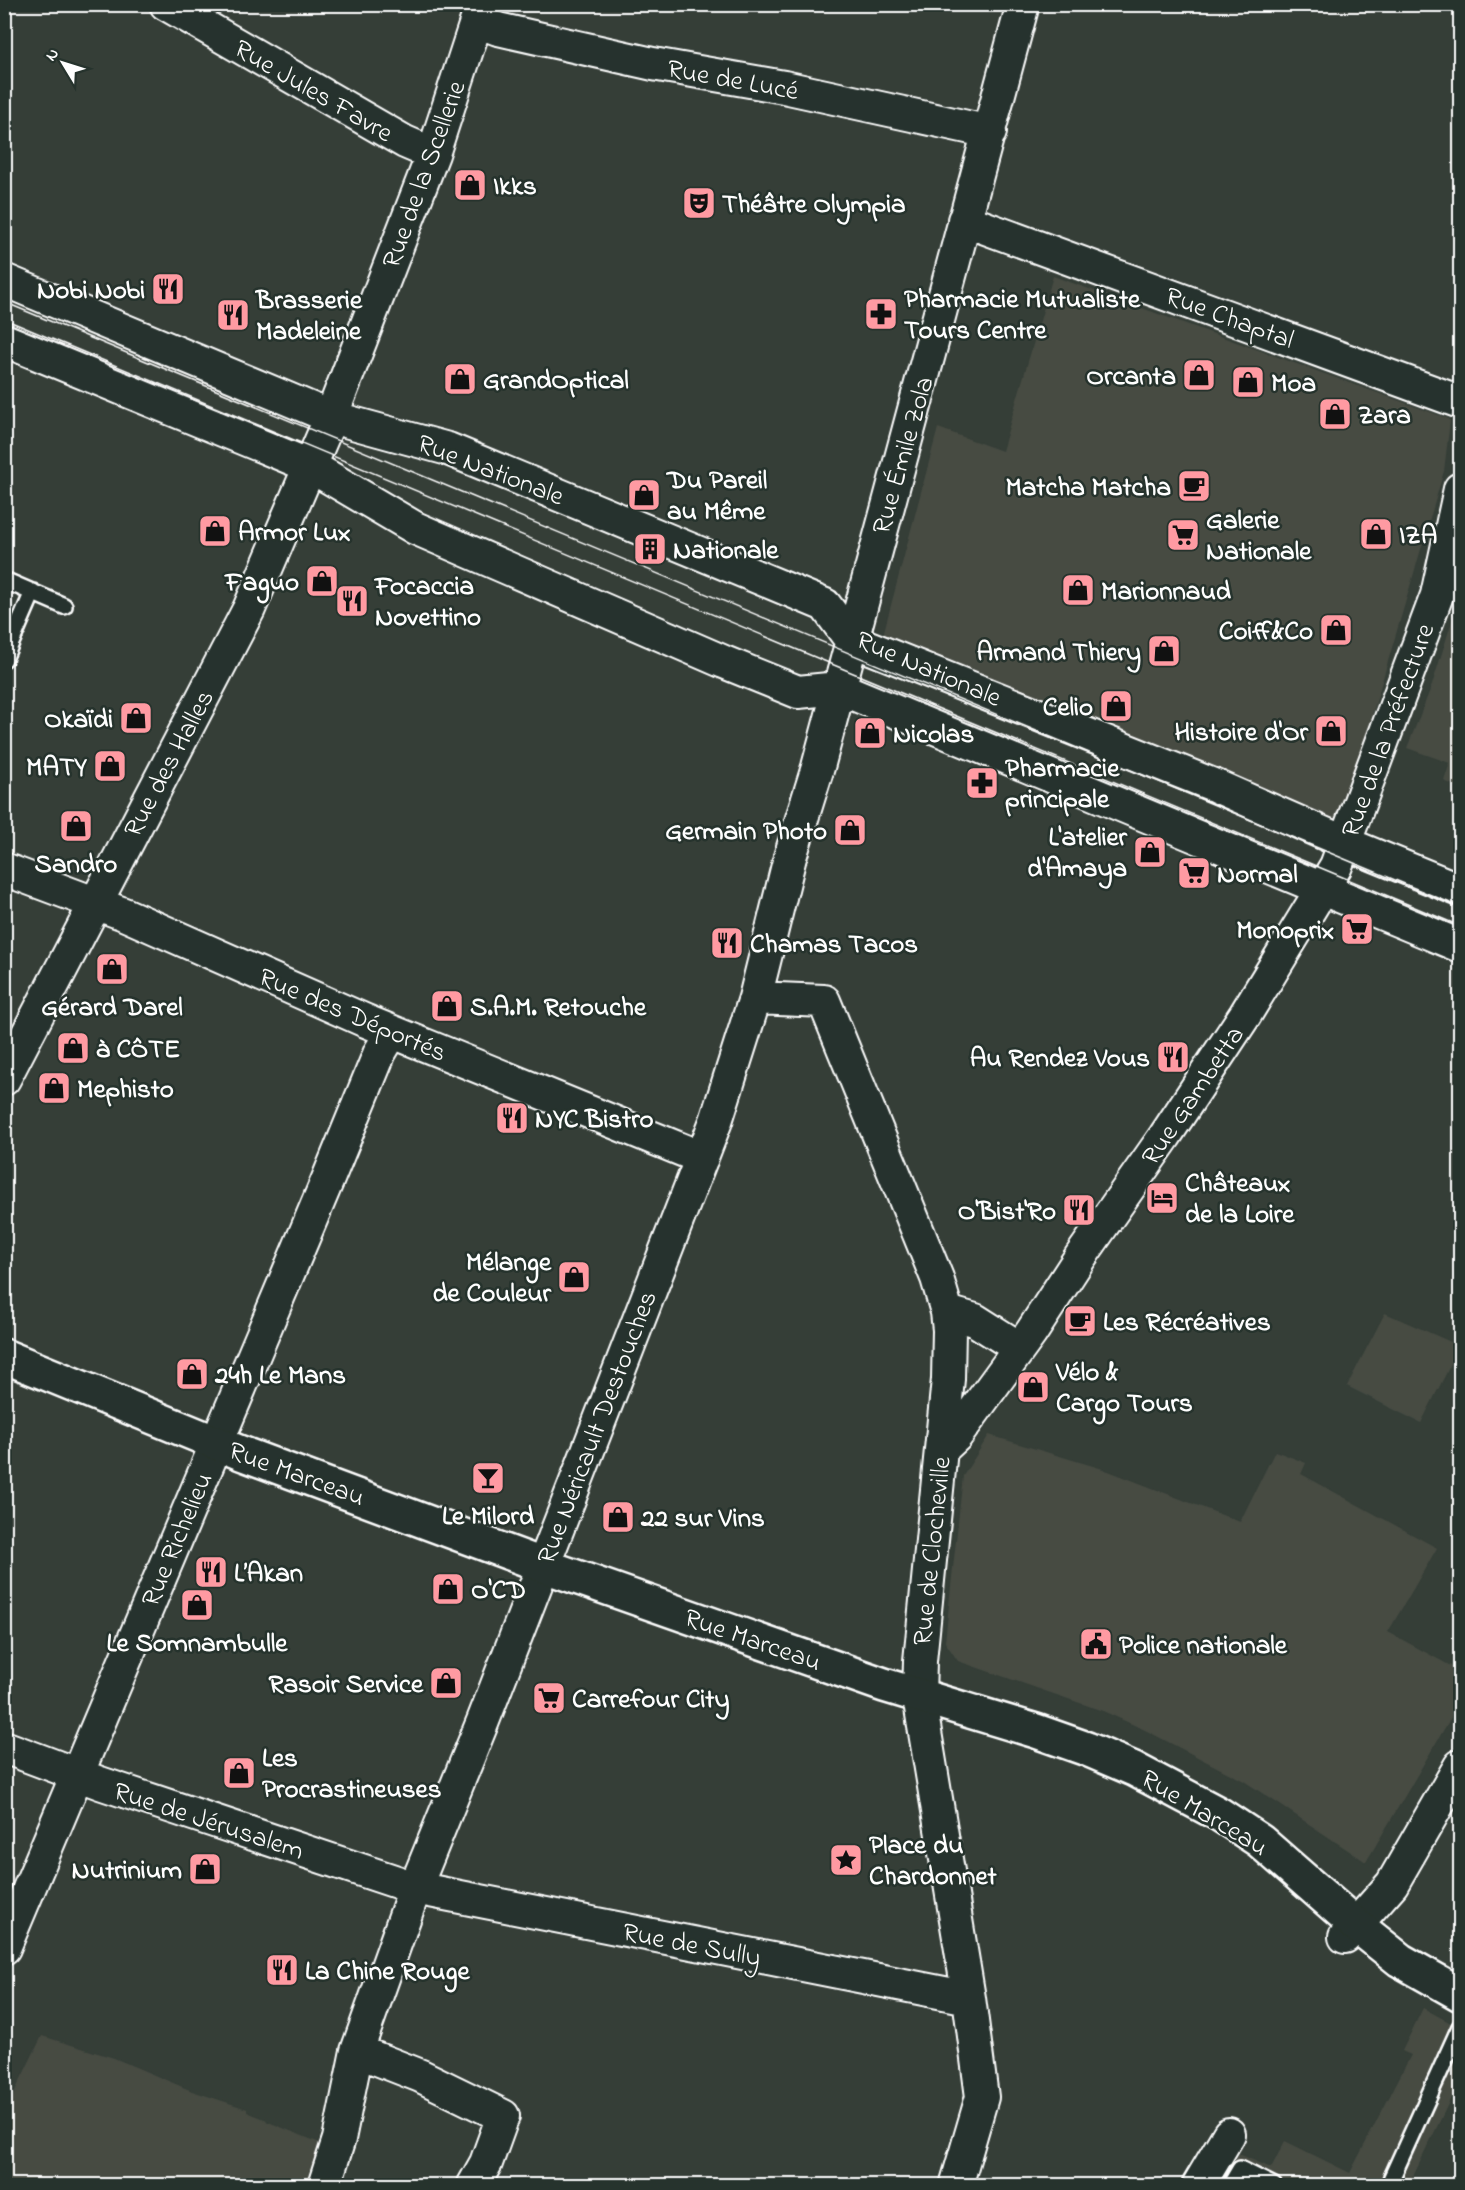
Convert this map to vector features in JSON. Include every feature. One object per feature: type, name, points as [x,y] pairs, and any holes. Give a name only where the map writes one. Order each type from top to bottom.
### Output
[{"type":"street","name":"Rue Jules Favre","points":[[166,4],[405,142],[433,154]]},
{"type":"street","name":"Rue Émile Zola","points":[[845,663],[1023,4]]},
{"type":"street","name":"Rue de la Scellerie","points":[[320,442],[433,154],[479,13]]},
{"type":"street","name":"Rue de Lucé","points":[[479,13],[498,29],[653,64],[784,87],[990,132]]},
{"type":"street","name":"Rue Chaptal","points":[[964,220],[1461,402]]},
{"type":"street","name":"Rue Nationale","points":[[4,280],[320,442],[415,528],[724,663],[798,692],[845,663]]},
{"type":"street","name":"Rue Nationale","points":[[4,340],[320,442],[448,449],[825,605],[845,663],[1334,866],[1461,890]]},
{"type":"street","name":"Rue des Halles","points":[[4,1079],[249,609],[320,442]]},
{"type":"street","name":"Rue de la Préfecture","points":[[1334,866],[1437,595],[1461,489]]},
{"type":"street","name":"Rue Nationale","points":[[845,663],[1216,786],[1334,866],[1461,946]]},
{"type":"street","name":"Rue Néricault Destouches","points":[[324,2186],[339,2139],[357,2051],[415,1888],[483,1721],[702,1158],[755,998],[790,857],[818,767],[845,663]]},
{"type":"street","name":"Rue Gambetta","points":[[941,1450],[956,1436],[1019,1348],[1165,1136],[1245,1015],[1334,866]]},
{"type":"street","name":"Rue des Déportés","points":[[4,868],[124,914],[392,1032],[702,1158]]},
{"type":"street","name":"Rue de Clocheville","points":[[755,998],[824,1001],[937,1278],[947,1312],[950,1342],[920,1661],[920,1704],[969,1998],[982,2097],[956,2186]]},
{"type":"street","name":"Rue Richelieu","points":[[4,1948],[380,1052],[392,1032]]},
{"type":"street","points":[[947,1312],[975,1320],[1019,1348]]},
{"type":"street","name":"Rue Marceau","points":[[4,1356],[216,1443],[920,1704],[1036,1731],[1087,1749],[1176,1790],[1260,1841],[1350,1930],[1461,1994]]},
{"type":"street","name":"Rue de Jérusalem","points":[[4,1746],[76,1775],[415,1888]]},
{"type":"street","points":[[1350,1930],[1392,1884],[1461,1766]]},
{"type":"street","name":"Rue de Sully","points":[[415,1888],[969,1998]]},
{"type":"street","points":[[357,2051],[421,2076],[503,2116],[486,2163],[473,2186]]},
{"type":"street","points":[[1198,2186],[1229,2134]]},
{"type":"lane","points":[[4,580],[64,606]]},
{"type":"lane","points":[[4,658],[33,592]]},
{"type":"lane","points":[[1388,2186],[1461,2027]]},
{"type":"lane","points":[[1230,2186],[1240,2169],[1274,2186]]},
{"type":"shaded area","points":[[1053,276],[1450,421],[1444,471],[1356,770],[1334,823],[882,639],[938,428],[1002,451]]},
{"type":"shaded area","points":[[1460,595],[1460,788],[1444,781],[1450,763],[1407,748],[1432,685]]},
{"type":"shaded area","points":[[1385,1313],[1460,1346],[1421,1423],[1347,1386]]},
{"type":"shaded area","name":"Police nationale","points":[[989,1435],[1103,1469],[1240,1522],[1275,1451],[1306,1463],[1301,1474],[1437,1548],[1388,1632],[1460,1671],[1460,1702],[1366,1862],[1244,1781],[1145,1730],[1103,1711],[958,1661],[945,1642],[963,1476]]},
{"type":"shaded area","points":[[1423,2008],[1460,2028],[1460,2079],[1409,2185],[1217,2186],[1239,2154],[1271,2168],[1285,2141],[1350,2173],[1411,2055],[1402,2051]]},
{"type":"shaded area","points":[[42,2036],[114,2058],[192,2091],[247,2109],[247,2112],[266,2121],[327,2146],[310,2185],[5,2185],[4,2119]]},
{"type":"tram line","points":[[4,302],[1460,907]]},
{"type":"tram line","points":[[4,319],[1460,926]]},
{"type":"place","name":"Ikks","points":[[470,185]]},
{"type":"place","name":"Théâtre Olympia","points":[[699,203]]},
{"type":"place","name":"Nobi Nobi","points":[[168,289]]},
{"type":"place","name":"Pharmacie Mutualiste Tours Centre","points":[[881,314]]},
{"type":"place","name":"Brasserie Madeleine","points":[[233,315]]},
{"type":"place","name":"Orcanta","points":[[1199,375]]},
{"type":"place","name":"GrandOptical","points":[[460,379]]},
{"type":"place","name":"Moa","points":[[1248,382]]},
{"type":"place","name":"Zara","points":[[1335,414]]},
{"type":"place","name":"Matcha Matcha","points":[[1194,486]]},
{"type":"place","name":"Du Pareil au Même","points":[[644,495]]},
{"type":"place","name":"Armor Lux","points":[[215,531]]},
{"type":"place","name":"IZA","points":[[1376,534]]},
{"type":"place","name":"Galerie Nationale","points":[[1183,535]]},
{"type":"place","name":"Nationale","points":[[650,549]]},
{"type":"place","name":"Faguo","points":[[322,581]]},
{"type":"place","name":"Marionnaud","points":[[1078,590]]},
{"type":"place","name":"Focaccia Novettino","points":[[352,601]]},
{"type":"place","name":"Coiff&Co","points":[[1336,630]]},
{"type":"place","name":"Armand Thiery","points":[[1164,651]]},
{"type":"place","name":"Celio","points":[[1116,706]]},
{"type":"place","name":"Okaïdi","points":[[136,718]]},
{"type":"place","name":"Histoire d'Or","points":[[1331,731]]},
{"type":"place","name":"Nicolas","points":[[870,733]]},
{"type":"place","name":"MATY","points":[[110,766]]},
{"type":"place","name":"Pharmacie principale","points":[[982,783]]},
{"type":"place","name":"Sandro","points":[[76,826]]},
{"type":"place","name":"Germain Photo","points":[[850,830]]},
{"type":"place","name":"L'atelier d'Amaya","points":[[1150,852]]},
{"type":"place","name":"Normal","points":[[1194,873]]},
{"type":"place","name":"Monoprix","points":[[1357,929]]},
{"type":"place","name":"Chamas Tacos","points":[[727,943]]},
{"type":"place","name":"Gérard Darel","points":[[112,969]]},
{"type":"place","name":"S.A.M. Retouche","points":[[447,1006]]},
{"type":"place","name":"à CÔTE","points":[[73,1048]]},
{"type":"place","name":"Au Rendez Vous","points":[[1173,1057]]},
{"type":"place","name":"Mephisto","points":[[54,1088]]},
{"type":"place","name":"NYC Bistro","points":[[512,1118]]},
{"type":"place","name":"Châteaux de la Loire","points":[[1162,1198]]},
{"type":"place","name":"O'Bist'Ro","points":[[1079,1210]]},
{"type":"place","name":"Mélange de Couleur","points":[[574,1277]]},
{"type":"place","name":"Les Récréatives","points":[[1080,1321]]},
{"type":"place","name":"24h Le Mans","points":[[192,1374]]},
{"type":"place","name":"Vélo & Cargo Tours","points":[[1033,1387]]},
{"type":"place","name":"Le Milord","points":[[488,1478]]},
{"type":"place","name":"22 sur Vins","points":[[618,1517]]},
{"type":"place","name":"L’Akan","points":[[211,1572]]},
{"type":"place","name":"O'CD","points":[[448,1589]]},
{"type":"place","name":"Le Somnambulle","points":[[197,1605]]},
{"type":"place","name":"Police nationale","points":[[1096,1644]]},
{"type":"place","name":"Rasoir Service","points":[[446,1683]]},
{"type":"place","name":"Carrefour City","points":[[549,1698]]},
{"type":"place","name":"Les Procrastineuses","points":[[239,1773]]},
{"type":"place","name":"Place du Chardonnet","points":[[846,1860]]},
{"type":"place","name":"Nutrinium","points":[[205,1869]]},
{"type":"place","name":"La Chine Rouge","points":[[282,1970]]}]
